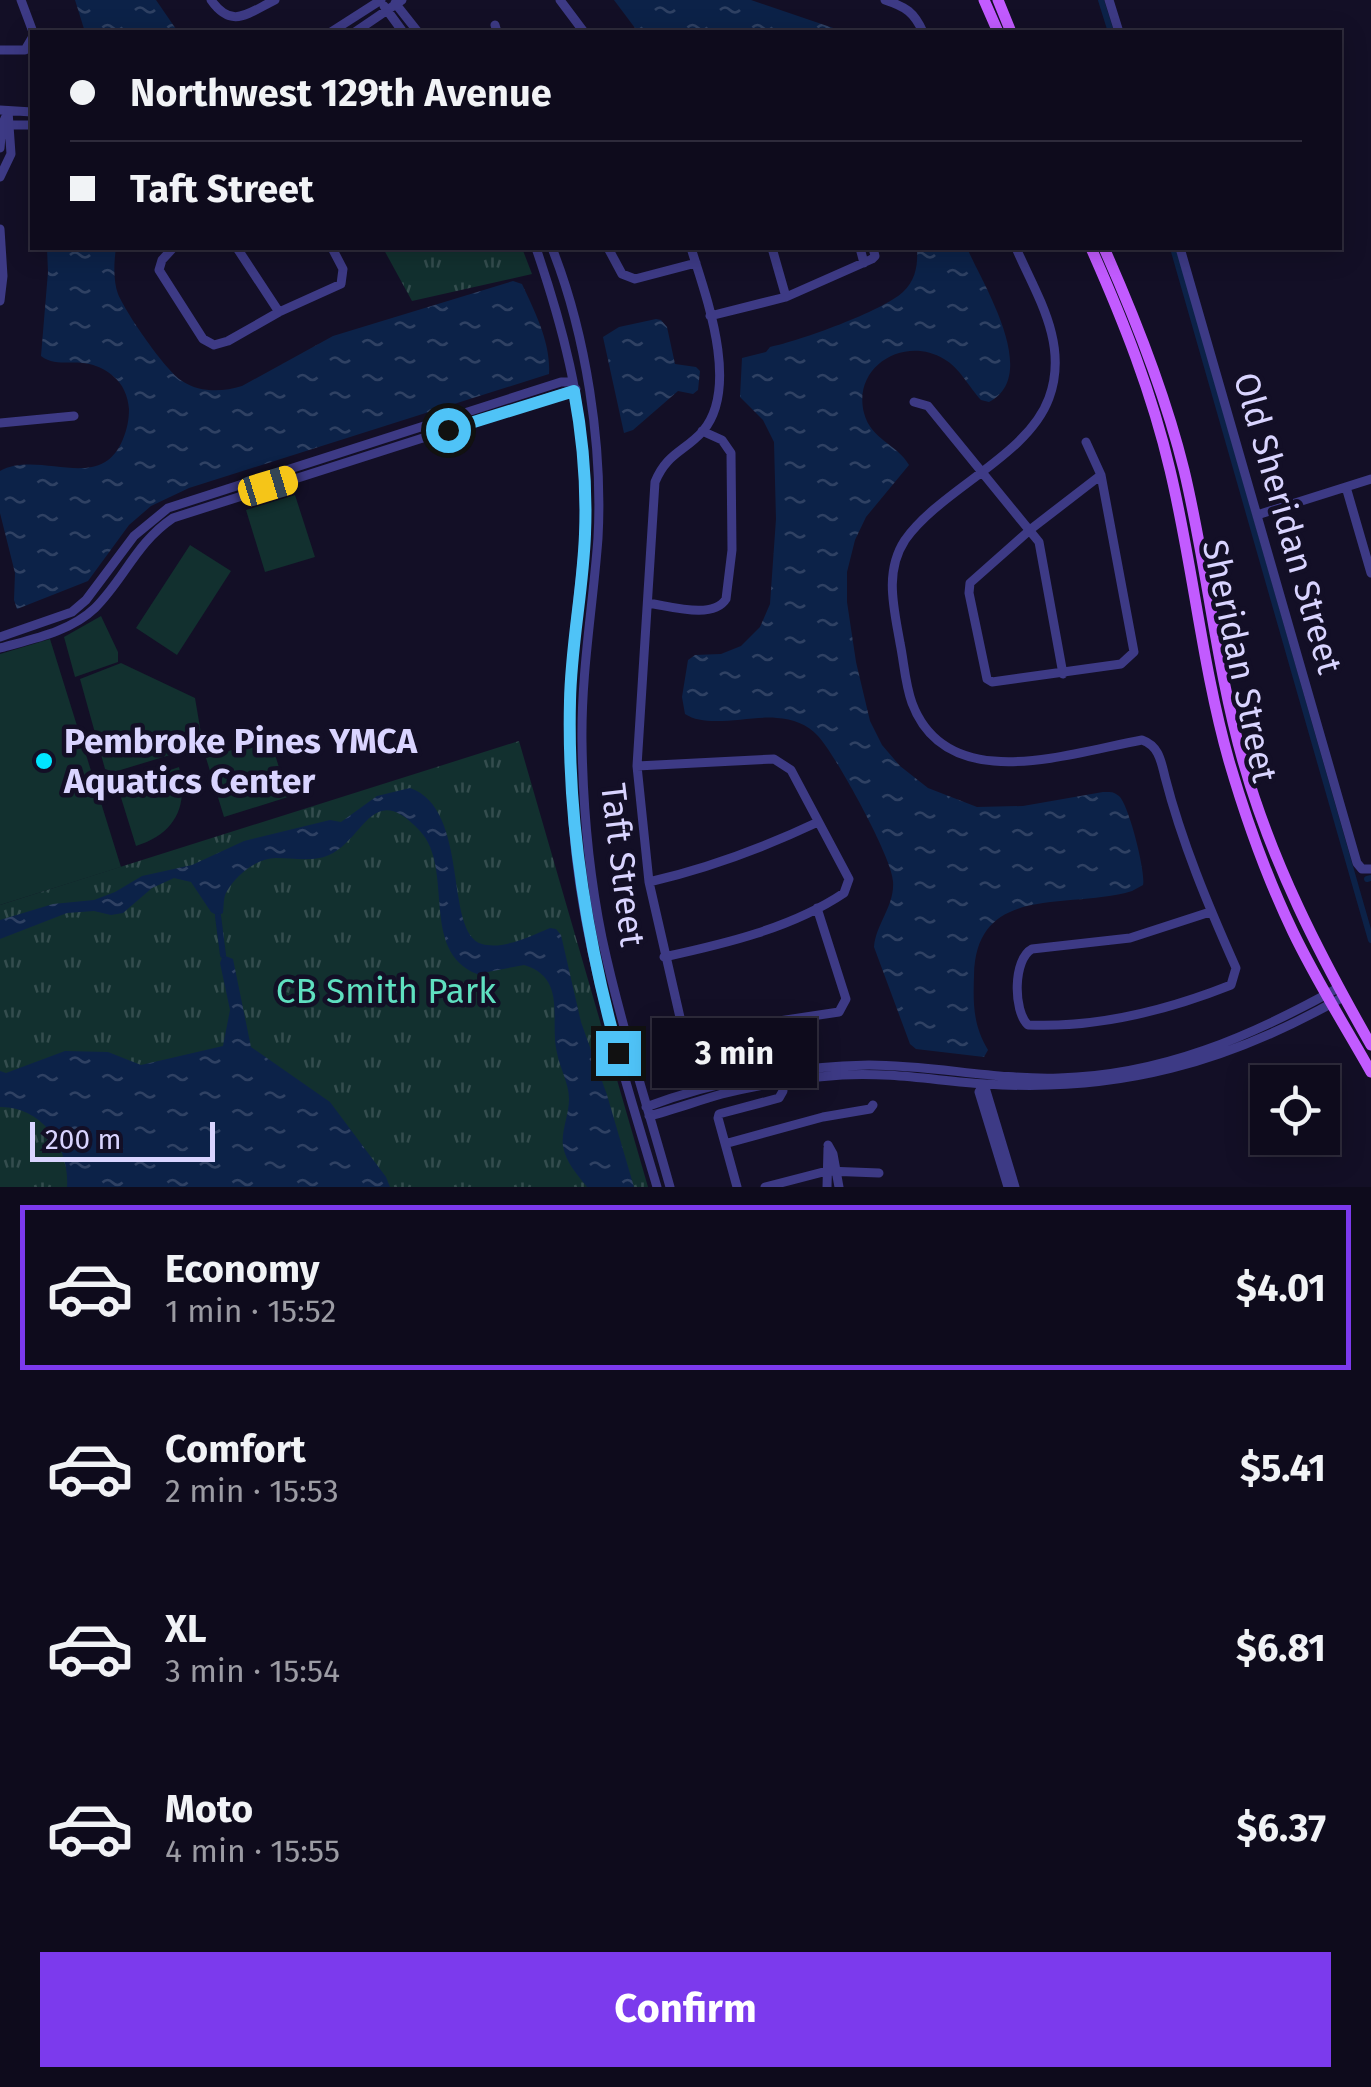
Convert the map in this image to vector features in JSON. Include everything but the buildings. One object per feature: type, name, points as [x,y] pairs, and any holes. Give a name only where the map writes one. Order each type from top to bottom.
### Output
[{"type":"main road","points":[[984,0],[997,30]]},
{"type":"main road","points":[[998,0],[1010,30]]},
{"type":"main road","name":"Sheridan Street","points":[[1093,250],[1139,362],[1159,424],[1185,539],[1213,697],[1264,864],[1293,933],[1371,1046]]},
{"type":"main road","name":"Sheridan Street","points":[[1105,250],[1152,361],[1171,419],[1198,538],[1226,695],[1244,763],[1277,863],[1371,1072]]},
{"type":"street","points":[[20,0],[30,32]]},
{"type":"street","points":[[211,0],[229,18],[275,0]]},
{"type":"street","points":[[335,30],[380,0],[395,4],[416,30]]},
{"type":"street","points":[[560,0],[582,30]]},
{"type":"street","points":[[885,0],[907,8],[922,30]]},
{"type":"street","points":[[1110,0],[1118,30]]},
{"type":"street","points":[[358,30],[395,4]]},
{"type":"street","points":[[395,4],[402,30]]},
{"type":"street","points":[[0,50],[26,50],[30,42]]},
{"type":"street","points":[[0,148],[4,111],[30,112]]},
{"type":"street","points":[[4,125],[30,125]]},
{"type":"street","points":[[0,176],[11,154],[4,125]]},
{"type":"street","points":[[0,229],[0,302]]},
{"type":"street","points":[[172,250],[158,270],[203,339],[214,345],[334,288],[344,278],[333,250]]},
{"type":"street","points":[[238,250],[278,312]]},
{"type":"street","name":"Taft Street","points":[[537,250],[567,347],[583,437],[586,486],[582,577],[571,681],[572,807],[588,935],[657,1187]]},
{"type":"street","name":"Taft Street","points":[[553,250],[564,279],[586,382],[598,486],[582,740],[590,863],[613,986],[670,1187]]},
{"type":"street","points":[[609,250],[627,278],[696,263]]},
{"type":"street","points":[[692,250],[710,316],[720,378],[719,398],[702,431],[666,460],[656,482],[637,766],[649,882],[664,958],[682,1026],[689,1035],[699,1038],[752,1025],[839,1012],[845,1005],[845,992],[816,908]]},
{"type":"street","points":[[773,250],[786,297]]},
{"type":"street","points":[[861,250],[864,263]]},
{"type":"street","points":[[710,316],[786,297],[864,263],[875,256],[874,250]]},
{"type":"street","points":[[1017,250],[1051,328],[1057,370],[1049,400],[1034,426],[927,515],[898,553],[891,590],[911,701],[922,724],[950,749],[990,763],[1142,740],[1151,743],[1159,754],[1178,827],[1210,912],[1236,968],[1231,985],[1141,1014],[1028,1025],[1018,1012],[1019,961],[1024,953],[1130,938],[1210,912]]},
{"type":"street","name":"Old Sheridan Street","points":[[1181,250],[1357,864],[1367,869]]},
{"type":"street","points":[[548,284],[564,279]]},
{"type":"street","points":[[0,636],[72,612],[86,600],[134,536],[168,508],[561,382],[573,386]]},
{"type":"street","points":[[0,648],[57,631],[79,620],[110,589],[143,542],[173,518],[586,382]]},
{"type":"street","points":[[914,402],[928,406],[1039,542],[1063,674]]},
{"type":"street","points":[[0,423],[74,416]]},
{"type":"street","points":[[648,603],[709,610],[722,606],[726,599],[732,550],[731,453],[722,440],[702,431]]},
{"type":"street","points":[[1086,442],[1101,475],[1134,645],[1131,658],[1121,664],[992,682],[987,679],[970,583],[1101,475]]},
{"type":"street","points":[[293,467],[304,475]]},
{"type":"street","points":[[1257,515],[1371,479]]},
{"type":"street","points":[[1346,487],[1371,574]]},
{"type":"street","points":[[582,577],[594,578]]},
{"type":"street","points":[[637,766],[774,759],[783,763],[845,870],[848,886],[844,893],[816,908],[748,936],[664,958]]},
{"type":"street","points":[[649,882],[760,849],[818,822]]},
{"type":"street","points":[[636,1115],[781,1078],[868,1065],[1024,1078],[1098,1074],[1179,1058],[1228,1043],[1335,996]]},
{"type":"street","points":[[781,1078],[874,1074],[984,1084],[1065,1086],[1102,1082],[1195,1065],[1253,1044],[1335,996]]},
{"type":"street","points":[[737,1187],[719,1114],[779,1098],[783,1091],[781,1078]]},
{"type":"street","points":[[984,1084],[1011,1187]]},
{"type":"street","points":[[728,1144],[822,1117],[870,1109],[873,1105]]},
{"type":"street","points":[[827,1187],[832,1172]]},
{"type":"street","points":[[832,1172],[839,1187]]},
{"type":"street","points":[[764,1187],[832,1172],[880,1173]]},
{"type":"green space","points":[[384,250],[523,250],[532,274],[412,301]]},
{"type":"green space","points":[[295,495],[315,557],[265,572],[246,510]]},
{"type":"green space","points":[[190,545],[231,571],[177,655],[136,628]]},
{"type":"green space","points":[[101,616],[118,652],[118,662],[75,677],[64,637]]},
{"type":"green space","name":"Pembroke Pines YMCA Aquatics Center","points":[[50,639],[121,867],[0,905],[0,654]]},
{"type":"green space","points":[[121,663],[195,698],[203,745],[114,772],[105,769],[80,679]]},
{"type":"green space","points":[[270,738],[288,797],[224,817],[206,758]]},
{"type":"green space","name":"CB Smith Park","points":[[519,741],[648,1187],[0,1187],[0,905]]},
{"type":"green space","points":[[179,767],[182,794],[176,817],[161,834],[136,846],[118,788]]},
{"type":"water","points":[[75,0],[156,0],[177,30],[84,30]]},
{"type":"water","points":[[614,0],[751,0],[839,30],[636,30]]},
{"type":"water","points":[[47,250],[116,250],[115,283],[122,303],[166,365],[196,388],[242,386],[333,336],[513,281],[522,284],[537,317],[545,339],[549,374],[189,488],[151,506],[129,525],[88,581],[17,609],[15,573],[0,513],[0,471],[16,466],[100,465],[113,456],[129,417],[126,395],[113,376],[92,365],[57,362],[41,356]]},
{"type":"water","points":[[917,250],[968,250],[1003,329],[1010,372],[1004,389],[989,402],[981,400],[949,363],[929,353],[898,353],[885,359],[866,381],[862,396],[867,422],[909,465],[866,517],[847,572],[856,662],[870,721],[882,745],[900,766],[928,788],[977,807],[1023,806],[1115,793],[1132,825],[1143,878],[1143,885],[1132,891],[1030,905],[991,925],[979,945],[974,975],[975,1014],[988,1050],[984,1057],[916,1049],[910,1044],[874,947],[893,890],[890,869],[862,806],[818,736],[804,725],[783,719],[694,718],[685,714],[682,697],[688,660],[695,655],[721,654],[741,646],[760,627],[770,604],[776,519],[774,442],[763,420],[740,397],[742,358],[878,308],[903,292],[916,266]]},
{"type":"water","points":[[656,319],[667,327],[675,364],[700,371],[698,390],[693,394],[678,391],[633,430],[624,433],[603,337],[619,327]]},
{"type":"water","points":[[410,788],[429,800],[441,820],[470,935],[482,944],[499,945],[550,928],[561,935],[581,1022],[634,1187],[587,1187],[572,1168],[564,1152],[569,1093],[555,1041],[552,990],[538,971],[524,965],[477,974],[459,963],[443,929],[430,847],[404,816],[380,812],[341,847],[323,857],[276,858],[255,864],[231,885],[223,913],[218,916],[191,882],[174,878],[152,888],[123,913],[67,913],[0,939],[0,920],[53,904],[94,900],[142,876],[192,865],[244,841],[330,820],[341,822],[377,796]]},
{"type":"water","points":[[223,955],[233,959],[251,1047],[330,1102],[390,1187],[67,1187],[64,1158],[50,1132],[29,1114],[0,1107],[0,1071],[6,1073],[65,1051],[108,1052],[141,1065],[223,1046],[230,1010],[220,963]]},
{"type":"waterway","points":[[1101,0],[1110,30]]},
{"type":"waterway","points":[[1174,250],[1371,940]]},
{"type":"waterway","points":[[1367,879],[1371,878]]},
{"type":"waterway","points":[[218,916],[223,955]]},
{"type":"place","name":"Pembroke Pines YMCA Aquatics Center","points":[[44,761]]},
{"type":"route","points":[[448,430],[574,391],[583,437],[586,486],[584,556],[571,681],[572,807],[588,935],[618,1053]]}]
